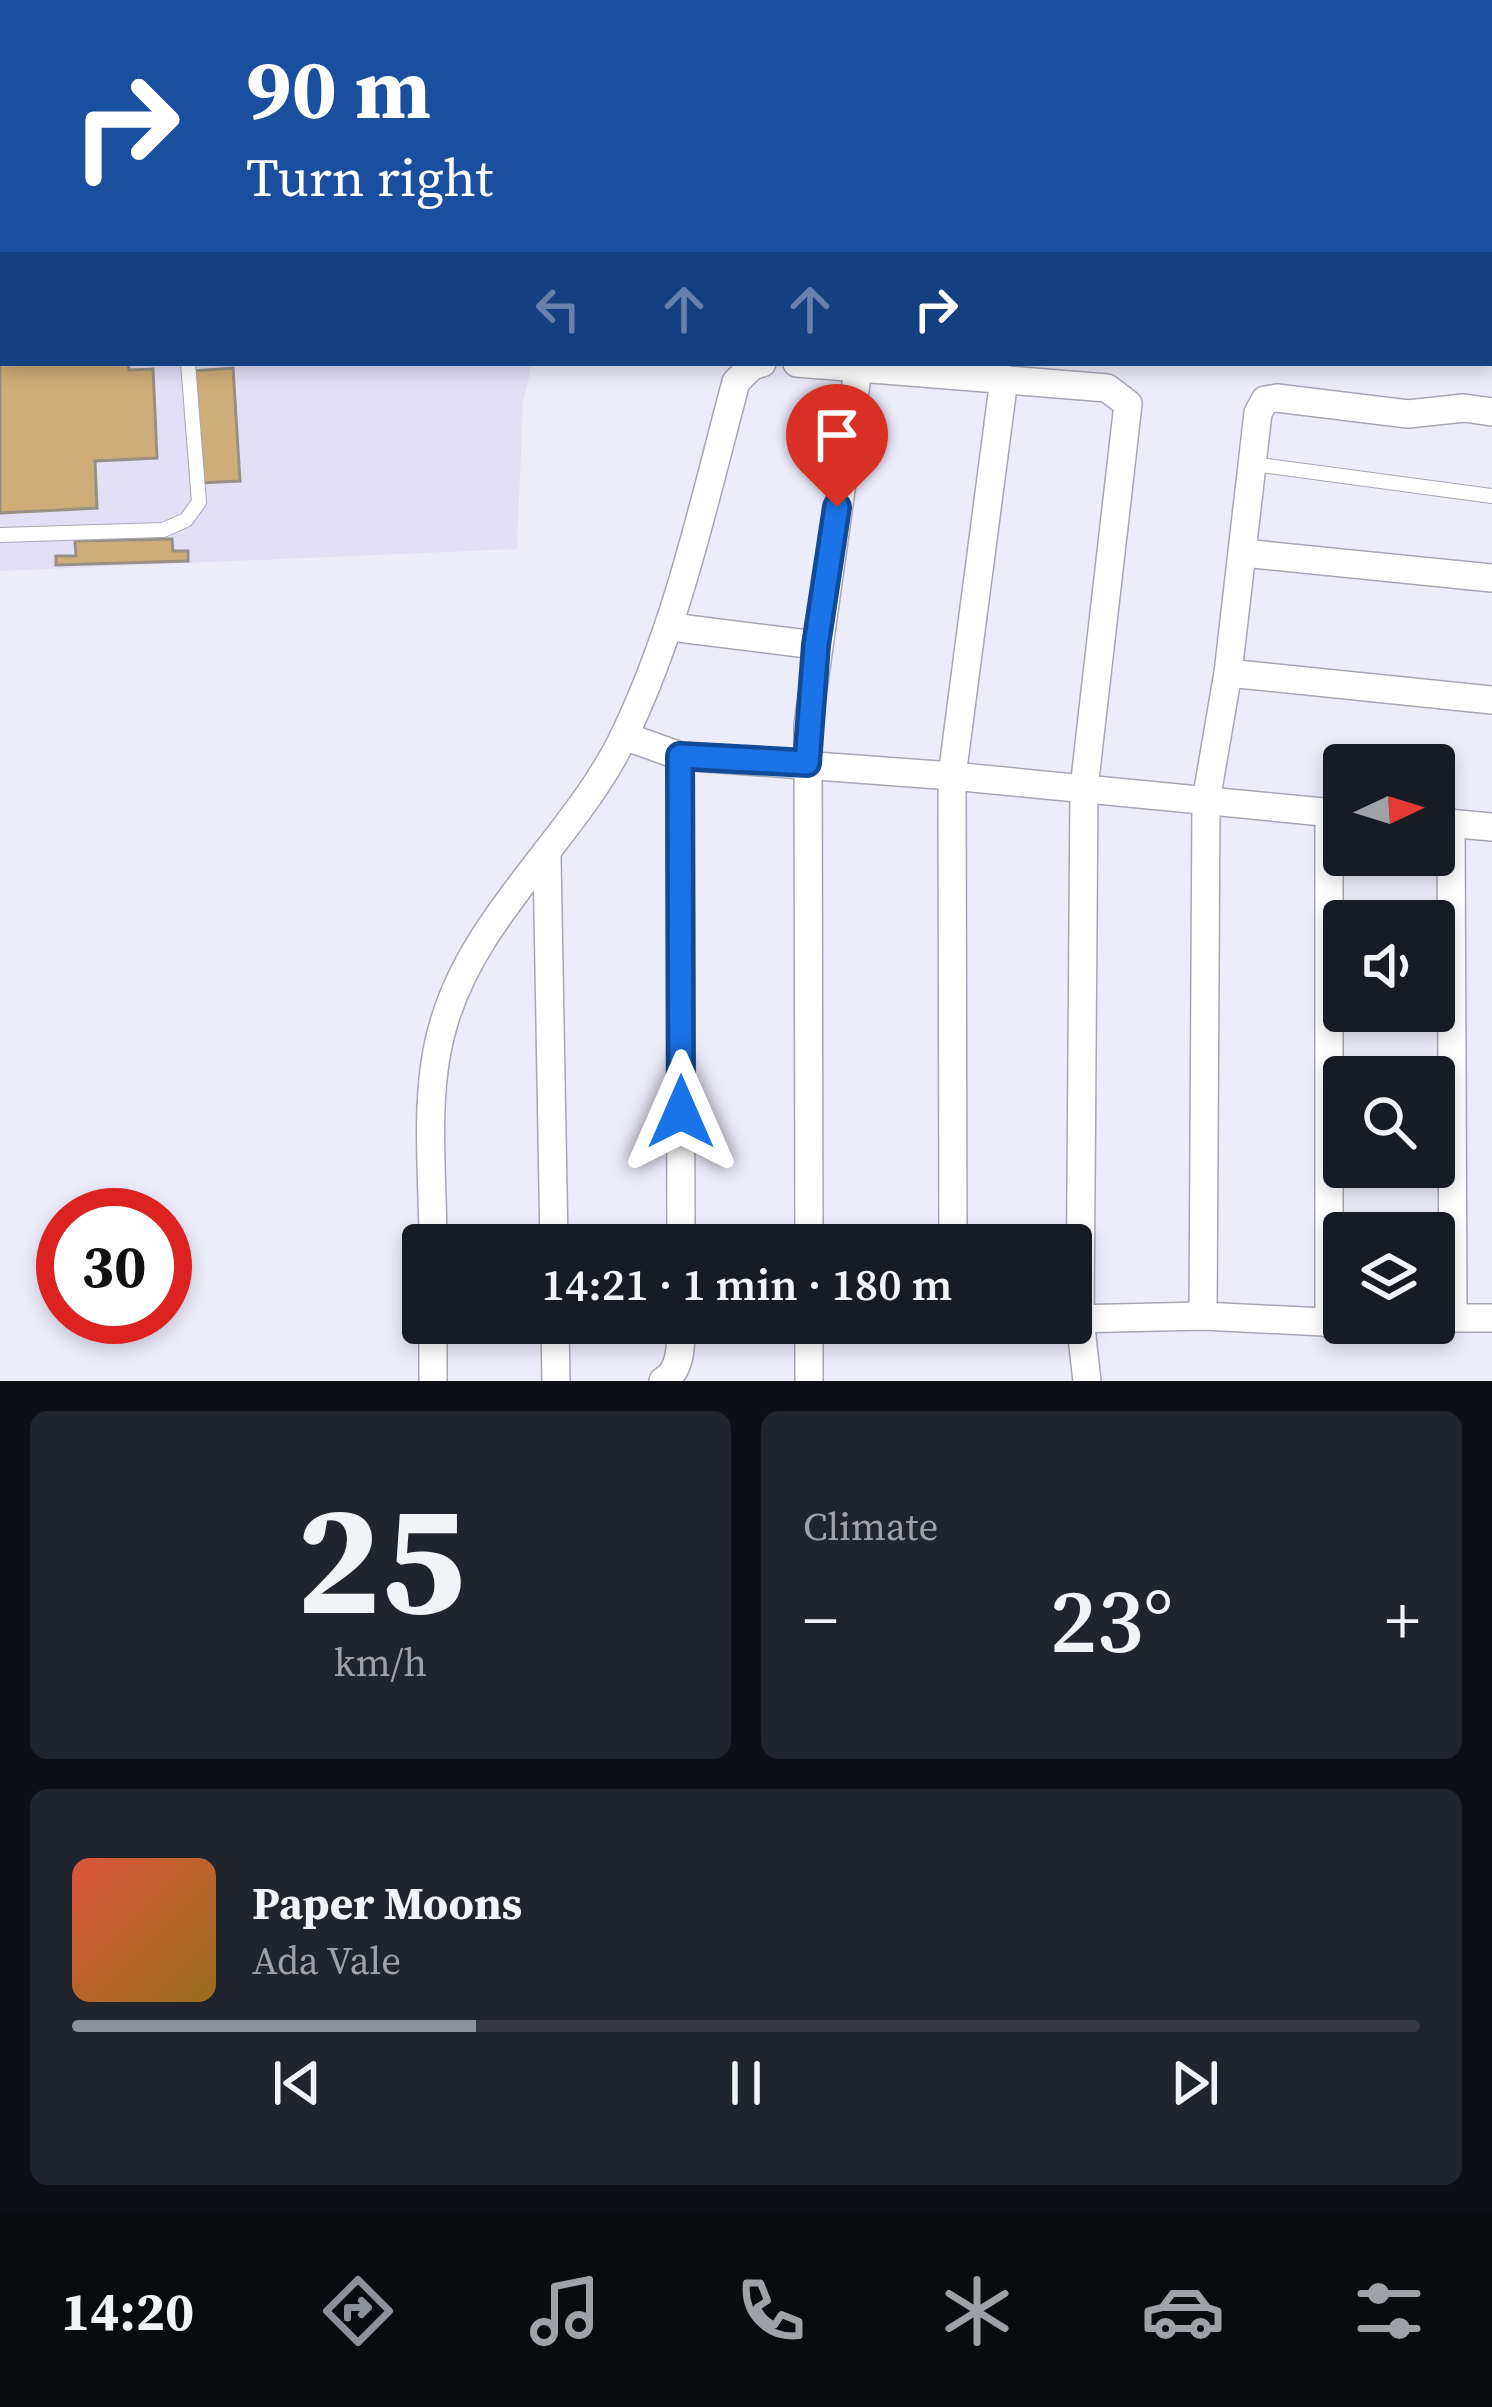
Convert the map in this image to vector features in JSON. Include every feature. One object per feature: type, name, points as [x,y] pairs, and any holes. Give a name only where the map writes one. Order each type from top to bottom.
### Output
[{"type":"street","points":[[433,1224],[434,1075],[443,1025],[468,964],[547,856],[624,736],[671,627],[736,382],[752,366]]},
{"type":"street","points":[[828,366],[1107,388],[1127,404],[1084,788],[1077,1224]]},
{"type":"street","points":[[809,1224],[807,763],[816,645],[858,369]]},
{"type":"street","points":[[953,1224],[952,776],[1004,379]]},
{"type":"street","points":[[1203,1316],[1206,801],[1228,673],[1258,412],[1265,400],[1408,414],[1464,408],[1492,412]]},
{"type":"street","points":[[1243,553],[1492,578]]},
{"type":"street","points":[[671,627],[816,645]]},
{"type":"street","points":[[1228,673],[1492,700]]},
{"type":"street","points":[[624,736],[680,756],[807,763],[1323,813]]},
{"type":"street","points":[[680,756],[681,1224]]},
{"type":"street","points":[[1455,824],[1492,827]]},
{"type":"street","points":[[547,856],[554,1224]]},
{"type":"street","points":[[1336,1212],[1337,876]]},
{"type":"street","points":[[1442,876],[1444,1212]]},
{"type":"street","points":[[1092,1319],[1203,1316],[1323,1322]]},
{"type":"street","points":[[1455,1318],[1492,1318]]},
{"type":"street","points":[[433,1344],[433,1381]]},
{"type":"street","points":[[555,1344],[556,1381]]},
{"type":"street","points":[[663,1381],[671,1376],[681,1344]]},
{"type":"street","points":[[809,1344],[809,1381]]},
{"type":"street","points":[[1080,1344],[1087,1381]]},
{"type":"lane","points":[[0,535],[164,530],[186,520],[199,502],[188,366]]},
{"type":"lane","points":[[1253,464],[1492,496]]},
{"type":"shaded area","points":[[0,366],[531,366],[523,403],[517,549],[0,571]]},
{"type":"building","points":[[0,366],[153,369],[157,458],[95,461],[97,508],[0,513]]},
{"type":"building","points":[[233,368],[240,481],[199,483],[193,371]]},
{"type":"building","points":[[172,539],[173,551],[188,551],[188,561],[56,565],[56,556],[76,556],[75,541]]},
{"type":"route","points":[[681,1112],[680,756],[807,763],[816,645],[837,507]]}]
